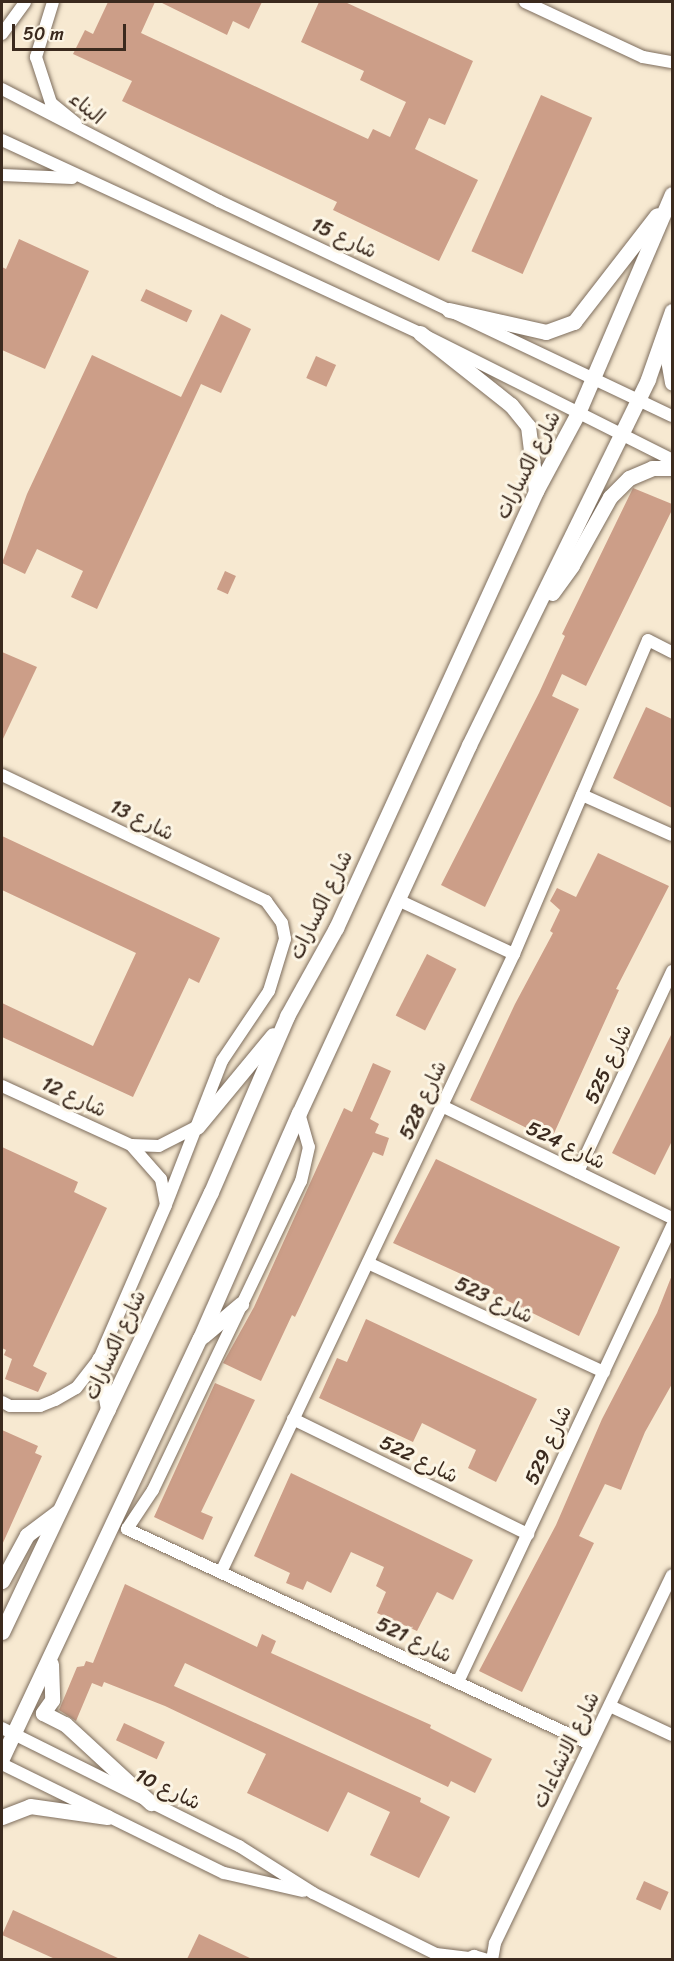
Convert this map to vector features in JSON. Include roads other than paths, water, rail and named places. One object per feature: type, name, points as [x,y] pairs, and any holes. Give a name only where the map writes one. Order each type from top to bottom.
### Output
[{"type":"street","points":[[2,34],[25,2]]},
{"type":"street","name":"البناء","points":[[53,2],[36,57],[51,103],[97,141]]},
{"type":"street","points":[[525,2],[643,57],[672,62]]},
{"type":"street","name":"شارع 15","points":[[2,89],[97,141],[449,310],[595,377],[672,416]]},
{"type":"street","points":[[2,140],[420,333],[672,460]]},
{"type":"street","points":[[2,175],[40,174],[83,179]]},
{"type":"street","points":[[449,310],[546,332],[574,322],[672,195]]},
{"type":"street","name":"شارع الكسارات","points":[[2,1632],[211,1192],[288,1016],[336,928],[536,491],[595,377],[672,195]]},
{"type":"street","points":[[2,1758],[7,1730],[52,1654],[200,1338],[299,1113],[398,900],[528,624],[621,435],[672,310]]},
{"type":"street","points":[[672,321],[667,354],[672,383]]},
{"type":"street","points":[[420,333],[511,405],[528,426],[536,491]]},
{"type":"street","points":[[528,624],[572,565],[610,497],[629,478],[652,468],[672,468]]},
{"type":"street","name":"شارع 528","points":[[222,1570],[514,954],[648,640],[672,652]]},
{"type":"street","name":"شارع 13","points":[[2,775],[266,901]]},
{"type":"street","points":[[582,795],[672,835]]},
{"type":"street","points":[[398,900],[514,954]]},
{"type":"street","name":"شارع الكسارات","points":[[6,1404],[40,1406],[55,1400],[75,1388],[99,1359],[166,1205],[222,1061],[269,991],[285,939],[282,923],[266,901]]},
{"type":"street","name":"شارع 525","points":[[578,1172],[672,971]]},
{"type":"street","points":[[197,1127],[227,1095],[288,1016]]},
{"type":"street","name":"شارع 12","points":[[2,1086],[131,1145],[159,1146],[182,1138],[197,1127]]},
{"type":"street","name":"شارع 524","points":[[442,1106],[672,1218]]},
{"type":"street","points":[[222,1570],[128,1529],[153,1490],[308,1163],[306,1132],[299,1113]]},
{"type":"street","name":"شارع 12","points":[[131,1145],[161,1179],[166,1205]]},
{"type":"street","name":"شارع 529","points":[[458,1682],[672,1226]]},
{"type":"street","name":"شارع 523","points":[[368,1263],[604,1372]]},
{"type":"street","points":[[200,1338],[241,1304]]},
{"type":"street","points":[[99,1359],[108,1409]]},
{"type":"street","name":"شارع 522","points":[[293,1419],[528,1534]]},
{"type":"street","points":[[2,1581],[27,1535],[59,1511]]},
{"type":"street","name":"شارع 521","points":[[222,1570],[590,1744]]},
{"type":"street","name":"شارع الانشاءات","points":[[487,1958],[672,1575]]},
{"type":"street","points":[[52,1654],[52,1700],[43,1713],[65,1724],[151,1803]]},
{"type":"street","points":[[610,1706],[672,1735]]},
{"type":"street","name":"شارع 10","points":[[7,1730],[239,1846],[313,1893],[438,1957],[487,1958]]},
{"type":"street","name":"شارع 10","points":[[2,1764],[224,1873],[313,1893]]},
{"type":"street","points":[[2,1817],[30,1806],[106,1817]]}]
